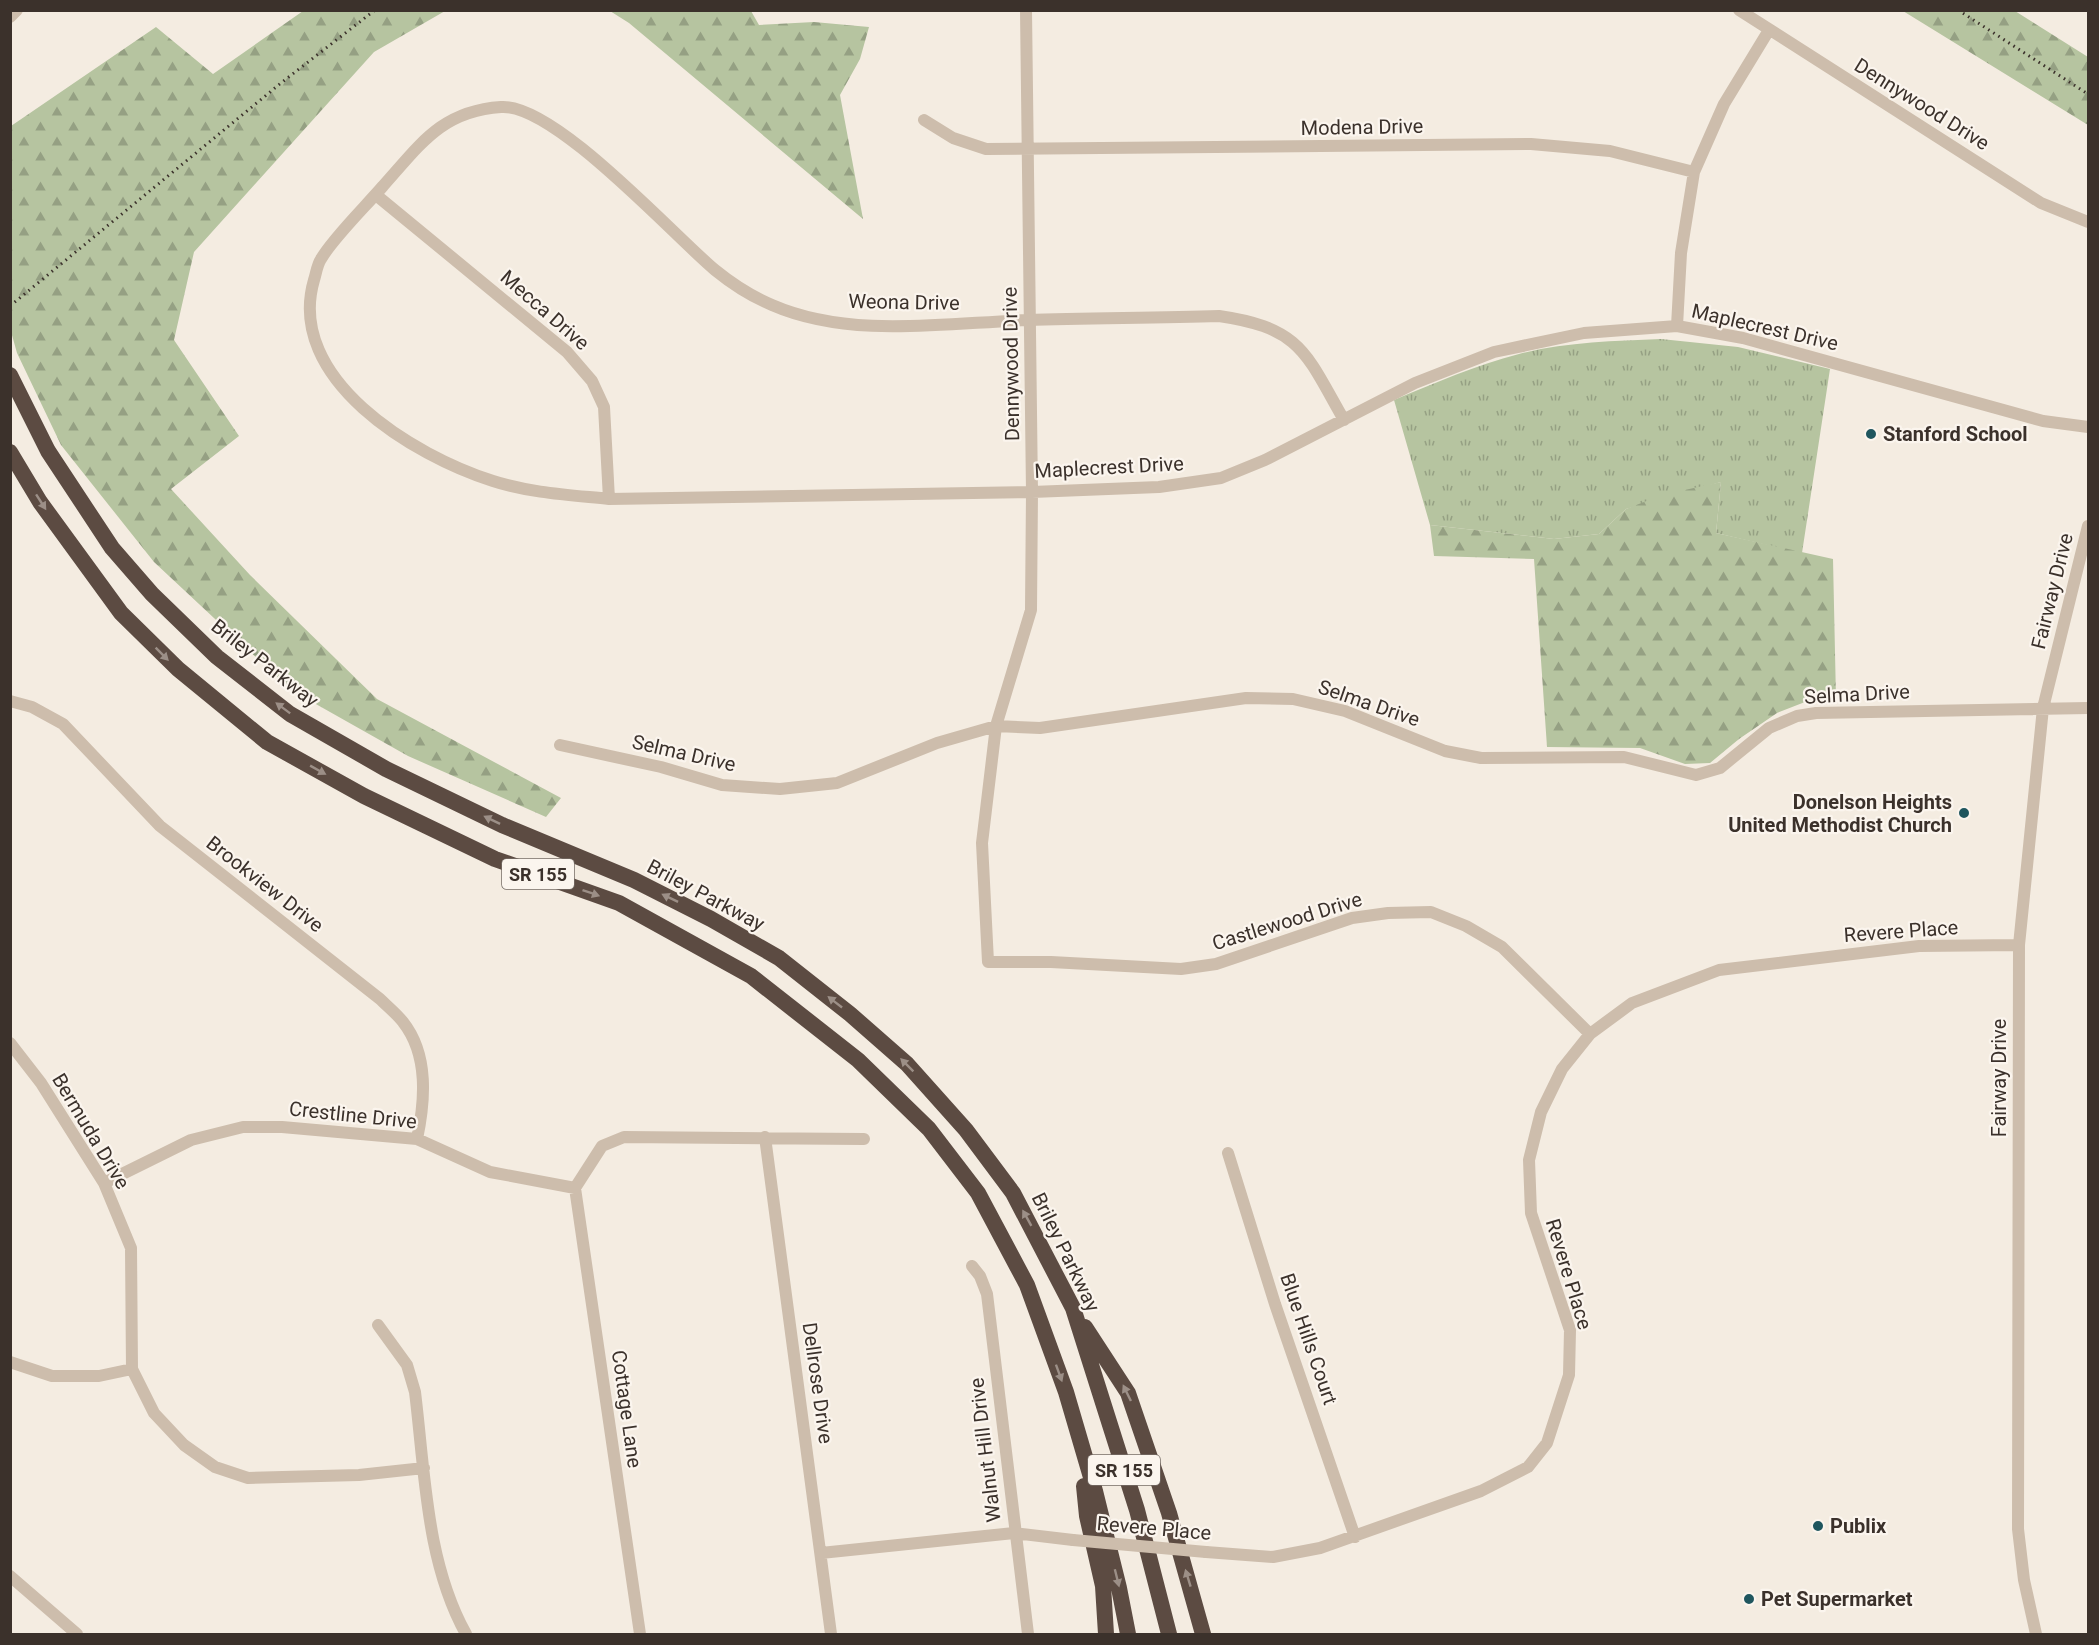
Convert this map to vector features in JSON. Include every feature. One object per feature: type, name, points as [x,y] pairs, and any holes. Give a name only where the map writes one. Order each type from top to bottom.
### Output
[{"type":"highway","name":"Briley Parkway","points":[[10,375],[48,451],[112,548],[152,594],[217,657],[290,714],[386,770],[502,825],[634,880],[711,919],[779,958],[850,1014],[907,1064],[966,1130],[1013,1193],[1073,1308],[1137,1510],[1169,1635]]},
{"type":"highway","name":"SR 155","points":[[10,452],[40,502],[122,613],[178,669],[267,742],[364,796],[495,859],[619,903],[751,976],[858,1060],[929,1129],[978,1193],[1028,1286],[1066,1392],[1080,1440],[1119,1588],[1128,1635]]},
{"type":"highway","points":[[1073,1308],[1128,1393],[1169,1513],[1203,1635]]},
{"type":"highway","points":[[1080,1440],[1087,1516],[1103,1586],[1106,1635]]},
{"type":"street","points":[[10,17],[17,10]]},
{"type":"street","name":"Dennywood Drive","points":[[988,962],[982,843],[996,726],[1031,610],[1031,320],[1026,10]]},
{"type":"street","name":"Dennywood Drive","points":[[1739,10],[2041,202],[2088,222]]},
{"type":"street","points":[[1677,326],[1681,253],[1694,172],[1724,104],[1769,30]]},
{"type":"street","name":"Weona Drive","points":[[376,195],[434,129],[468,112],[505,106],[529,112],[567,137],[717,272],[769,304],[810,318],[887,326],[1220,316],[1250,321],[1284,334],[1305,352],[1344,420]]},
{"type":"street","name":"Modena Drive","points":[[924,120],[953,138],[986,149],[1027,151],[1531,144],[1610,151],[1694,172]]},
{"type":"street","name":"Maplecrest Drive","points":[[376,195],[320,260],[309,298],[312,334],[335,379],[374,419],[441,462],[496,482],[555,494],[609,499],[1032,492],[1159,487],[1221,478],[1265,460],[1415,382],[1494,352],[1584,333],[1677,326],[1743,338],[2043,421],[2088,427]]},
{"type":"street","name":"Mecca Drive","points":[[376,195],[567,351],[592,381],[604,407],[609,499]]},
{"type":"street","name":"Fairway Drive","points":[[2036,1635],[2024,1580],[2018,1529],[2019,945],[2043,708],[2088,526]]},
{"type":"street","name":"Selma Drive","points":[[560,745],[661,767],[722,784],[780,789],[837,783],[937,743],[996,726],[1040,728],[1246,698],[1293,699],[1345,711],[1445,751],[1481,758],[1624,757],[1696,775],[1720,768],[1769,728],[1797,716],[1816,712],[2088,708]]},
{"type":"street","name":"Brookview Drive","points":[[10,701],[32,707],[63,724],[160,826],[380,999],[404,1023],[418,1051],[423,1080],[423,1112],[417,1139]]},
{"type":"street","name":"Castlewood Drive","points":[[988,962],[1052,962],[1181,969],[1216,964],[1352,918],[1388,913],[1431,912],[1466,926],[1502,947],[1590,1034]]},
{"type":"street","name":"Revere Place","points":[[821,1553],[1014,1533],[1253,1556],[1292,1556],[1356,1537],[1481,1491],[1528,1467],[1547,1443],[1569,1375],[1570,1330],[1531,1213],[1529,1160],[1541,1112],[1562,1069],[1590,1034],[1632,1004],[1719,970],[1919,946],[2019,945]]},
{"type":"street","name":"Bermuda Drive","points":[[10,1043],[41,1083],[104,1183],[131,1248],[132,1369],[154,1413],[184,1445],[215,1467],[248,1478],[359,1475],[424,1468]]},
{"type":"street","name":"Crestline Drive","points":[[104,1183],[191,1140],[243,1127],[294,1128],[417,1139],[490,1172],[575,1188]]},
{"type":"street","points":[[575,1188],[602,1146],[624,1137],[864,1139]]},
{"type":"street","name":"Dellrose Drive","points":[[765,1137],[831,1635]]},
{"type":"street","name":"Blue Hills Court","points":[[1228,1153],[1275,1304],[1356,1537]]},
{"type":"street","name":"Cottage Lane","points":[[575,1188],[640,1635]]},
{"type":"street","name":"Walnut Hill Drive","points":[[972,1266],[980,1276],[987,1294],[1028,1635]]},
{"type":"street","points":[[378,1325],[407,1365],[415,1392],[438,1563],[450,1605],[466,1635]]},
{"type":"street","points":[[10,1362],[52,1376],[99,1376],[132,1369]]},
{"type":"street","points":[[10,1576],[77,1635]]},
{"type":"green space","points":[[303,11],[445,11],[374,52],[194,252],[174,340],[239,436],[171,489],[250,575],[377,699],[561,798],[546,817],[408,756],[291,690],[154,562],[61,445],[17,353],[10,328],[11,126],[156,27],[213,74]]},
{"type":"green space","points":[[610,11],[751,11],[759,25],[814,22],[869,27],[860,59],[840,95],[863,219],[629,23]]},
{"type":"green space","points":[[1903,11],[2015,11],[2088,57],[2088,125]]},
{"type":"green space","points":[[1661,339],[1738,347],[1830,369],[1802,553],[1716,533],[1721,482],[1626,509],[1599,534],[1554,539],[1430,525],[1394,400],[1471,369],[1536,350],[1589,343]]},
{"type":"green space","points":[[1721,482],[1716,533],[1833,559],[1836,699],[1805,702],[1777,713],[1739,739],[1710,763],[1685,764],[1640,748],[1547,747],[1534,559],[1434,556],[1430,525],[1554,539],[1599,534],[1626,509],[1662,495]]},
{"type":"railway","points":[[10,306],[281,83],[375,10]]},
{"type":"railway","points":[[1958,10],[2088,94]]},
{"type":"place","name":"Stanford School","points":[[1871,434]]},
{"type":"place","name":"Donelson Heights United Methodist Church","points":[[1964,813]]},
{"type":"place","name":"Publix","points":[[1818,1526]]},
{"type":"place","name":"Pet Supermarket","points":[[1749,1599]]}]
